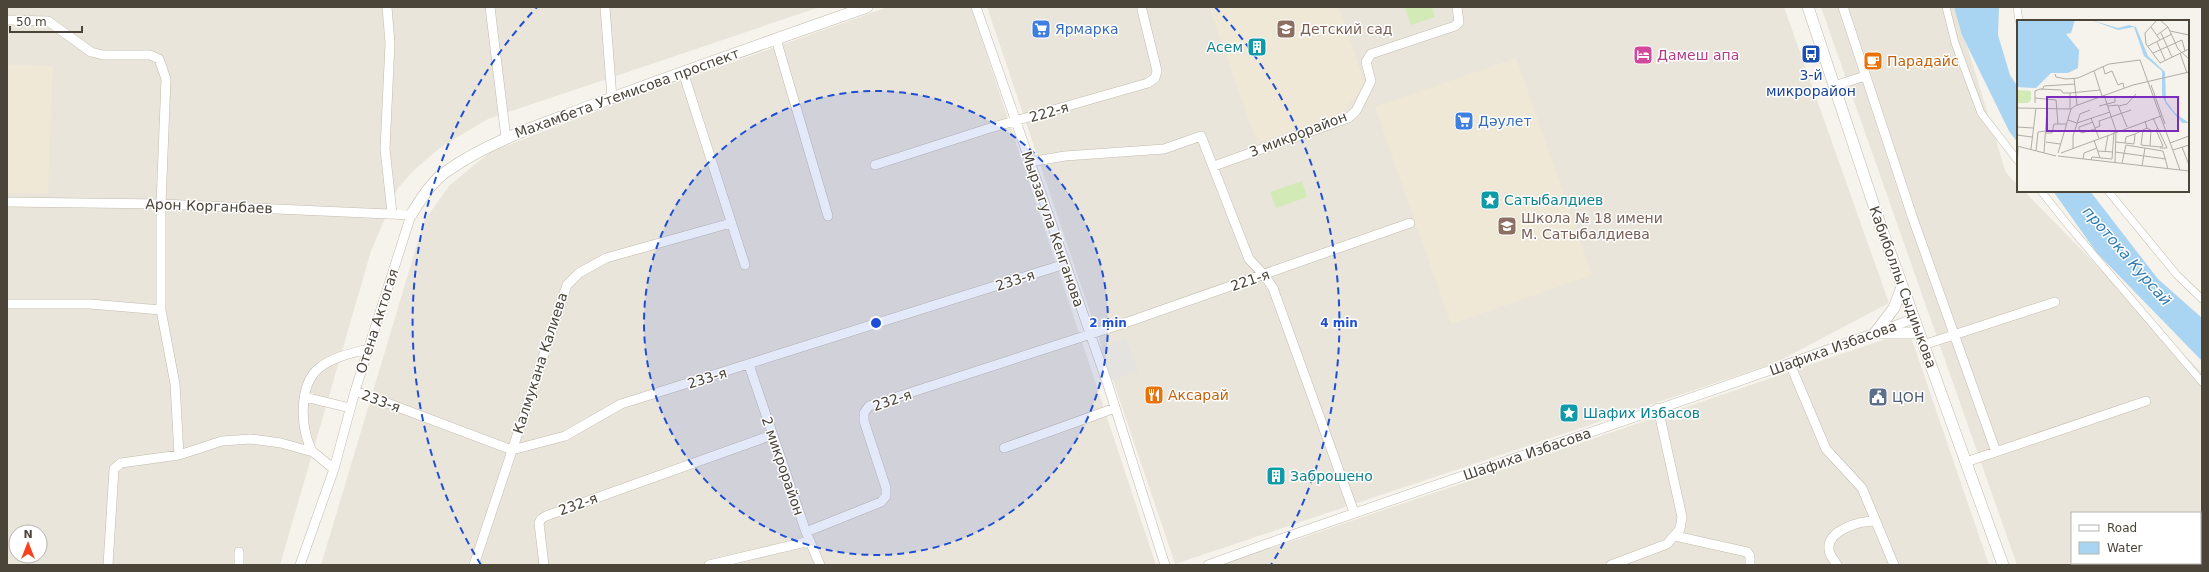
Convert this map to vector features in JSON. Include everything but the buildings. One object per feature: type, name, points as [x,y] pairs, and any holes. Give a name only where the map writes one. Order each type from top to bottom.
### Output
[{"type":"street","points":[[387,7],[390,43],[385,149],[392,214]]},
{"type":"street","points":[[490,7],[506,138]]},
{"type":"street","points":[[605,7],[612,98]]},
{"type":"street","name":"Махамбета Утемисова проспект","points":[[411,215],[426,192],[446,172],[476,152],[506,138],[683,72],[867,7]]},
{"type":"street","name":"Мырзагула Кенганова","points":[[976,7],[1115,408],[1165,565]]},
{"type":"street","name":"3 микрорайон","points":[[1214,166],[1348,118],[1356,112],[1370,81],[1366,62],[1371,54],[1455,26],[1459,22],[1460,17],[1456,7]]},
{"type":"street","name":"Кабиболлы Сыдиыкова","points":[[1808,7],[1913,319],[2003,565]]},
{"type":"street","points":[[1842,7],[1912,216],[1996,452]]},
{"type":"street","points":[[1946,7],[1955,43],[1981,113],[2017,160]]},
{"type":"street","points":[[2017,7],[2018,20]]},
{"type":"street","name":"222-я","points":[[875,165],[990,128],[1015,123],[1148,83],[1155,78],[1157,71],[1142,10]]},
{"type":"street","points":[[7,20],[48,21],[90,52],[103,55],[150,56],[160,59],[166,79],[161,204],[161,310],[175,384],[179,455]]},
{"type":"street","points":[[776,39],[828,216]]},
{"type":"street","points":[[683,72],[745,265]]},
{"type":"street","points":[[1834,86],[1865,76]]},
{"type":"street","points":[[1030,162],[1065,156],[1164,149],[1201,136],[1214,166],[1249,259],[1264,275],[1273,288],[1354,512]]},
{"type":"street","points":[[2042,192],[2068,225],[2202,382]]},
{"type":"street","points":[[2109,192],[2177,275],[2202,299]]},
{"type":"street","name":"Арон Корганбаев","points":[[7,202],[161,204],[411,215]]},
{"type":"street","name":"Отена Актогая","points":[[300,565],[334,470],[350,408],[411,215]]},
{"type":"street","name":"221-я","points":[[1089,335],[1410,223]]},
{"type":"street","name":"Калмукана Калиева","points":[[474,565],[567,285],[578,273],[606,258],[731,224]]},
{"type":"street","name":"233-я","points":[[355,392],[512,450],[565,436],[621,404],[749,365],[1065,264]]},
{"type":"street","points":[[1875,333],[1894,308],[1902,286]]},
{"type":"street","points":[[1923,345],[1955,336],[2055,302]]},
{"type":"street","points":[[7,304],[90,304],[161,310]]},
{"type":"street","name":"Шафиха Избасова","points":[[1208,565],[1354,512],[1790,364],[1913,319]]},
{"type":"street","points":[[1875,333],[1919,333]]},
{"type":"street","name":"232-я","points":[[806,532],[881,502],[886,496],[886,488],[864,421],[864,412],[869,406],[1089,335]]},
{"type":"street","points":[[312,452],[304,435],[302,420],[310,380],[319,368],[343,356],[368,349]]},
{"type":"street","points":[[1790,364],[1826,449],[1862,488],[1894,565]]},
{"type":"street","name":"2 микрорайон","points":[[749,365],[806,532],[820,565]]},
{"type":"street","points":[[306,397],[350,408]]},
{"type":"street","points":[[1966,462],[2146,401]]},
{"type":"street","points":[[1004,448],[1115,408]]},
{"type":"street","points":[[1611,565],[1667,544],[1680,529],[1682,517],[1658,408]]},
{"type":"street","name":"232-я","points":[[544,565],[539,523],[541,519],[546,516],[772,435]]},
{"type":"street","points":[[108,565],[114,469],[121,463],[179,455],[222,442],[251,439],[281,443],[312,452],[334,470]]},
{"type":"street","points":[[1837,565],[1830,556],[1828,548],[1830,540],[1837,532],[1868,521],[1875,521]]},
{"type":"street","points":[[1675,536],[1747,552],[1750,556],[1750,565]]},
{"type":"street","points":[[709,565],[810,541]]},
{"type":"street","points":[[239,552],[239,565]]},
{"type":"shaded area","points":[[7,7],[820,7],[488,119],[441,147],[414,170],[398,188],[371,251],[280,565],[7,565]]},
{"type":"shaded area","points":[[888,7],[971,7],[1156,565],[321,565],[424,221],[449,186],[490,152],[626,100]]},
{"type":"shaded area","name":"3-й микрорайон","points":[[987,7],[1784,7],[1889,303],[1775,363],[1175,564]]},
{"type":"shaded area","points":[[1209,7],[1338,7],[1365,84],[1341,114],[1257,143]]},
{"type":"shaded area","points":[[1821,7],[1955,7],[2006,173],[2017,184],[2017,192],[2025,192],[2202,373],[2202,565],[2017,565]]},
{"type":"shaded area","points":[[1516,58],[1592,275],[1451,324],[1375,107]]},
{"type":"shaded area","points":[[7,65],[53,66],[48,194],[7,193]]},
{"type":"shaded area","points":[[1909,331],[1989,565],[1222,565]]},
{"type":"shaded area","points":[[1126,338],[1138,371],[1112,380],[1100,347]]},
{"type":"green space","points":[[1432,7],[1435,17],[1411,25],[1405,8]]},
{"type":"green space","points":[[1302,181],[1307,197],[1276,208],[1270,192]]},
{"type":"green space","points":[[2192,564],[2192,565],[2116,565]]},
{"type":"water","points":[[1954,7],[1999,7],[1998,35],[2010,75],[2017,86],[2017,142],[2009,131],[1962,35]]},
{"type":"water","name":"протока Курсай","points":[[2054,192],[2091,192],[2158,279],[2202,318],[2202,361],[2097,253]]},
{"type":"place","name":"Ярмарка","points":[[1041,29]]},
{"type":"place","name":"Детский сад","points":[[1286,29]]},
{"type":"place","name":"Асем","points":[[1257,47]]},
{"type":"place","name":"3-й микрорайон","points":[[1811,54]]},
{"type":"place","name":"Дамеш апа","points":[[1643,55]]},
{"type":"place","name":"Парадайс","points":[[1873,61]]},
{"type":"place","name":"Дәулет","points":[[1464,121]]},
{"type":"place","name":"Сатыбалдиев","points":[[1490,200]]},
{"type":"place","name":"Школа № 18 имени М. Сатыбалдиева","points":[[1507,226]]},
{"type":"place","name":"Аксарай","points":[[1154,395]]},
{"type":"place","name":"ЦОН","points":[[1878,397]]},
{"type":"place","name":"Шафих Избасов","points":[[1569,413]]},
{"type":"place","name":"Заброшено","points":[[1276,476]]}]
